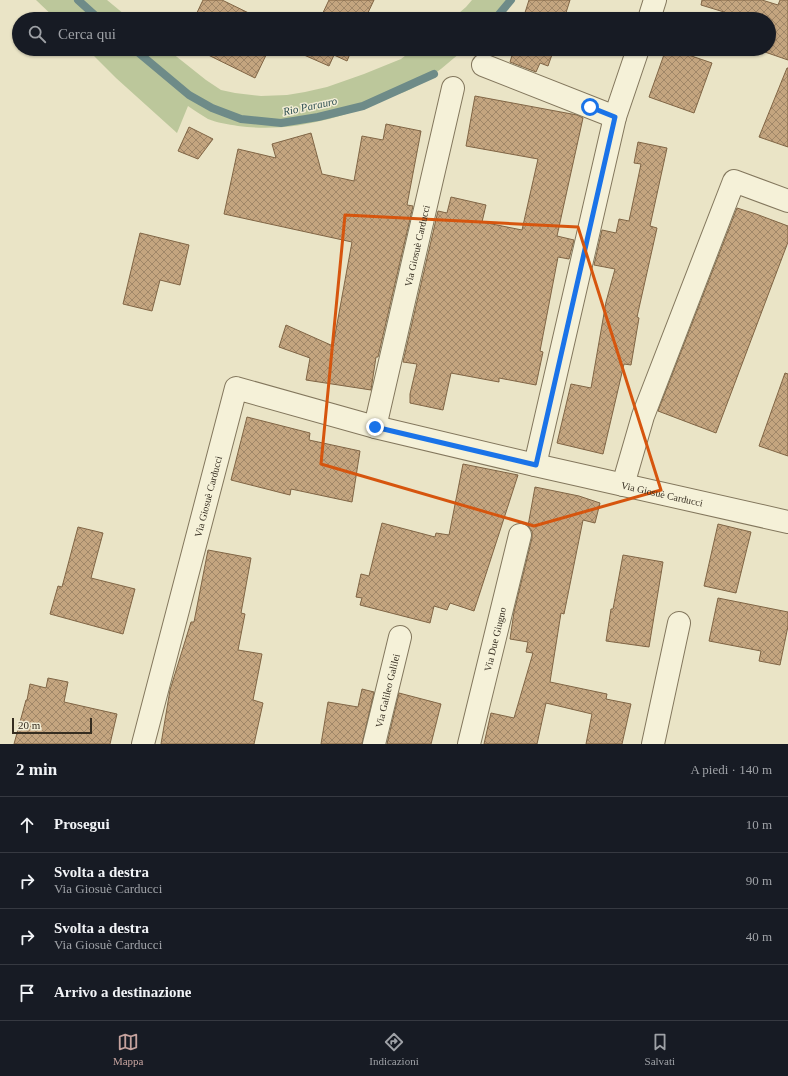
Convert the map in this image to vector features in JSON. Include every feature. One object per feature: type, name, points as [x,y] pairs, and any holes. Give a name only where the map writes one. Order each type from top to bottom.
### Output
[{"type":"street","points":[[651,12],[655,0]]},
{"type":"street","points":[[536,465],[615,117],[636,56]]},
{"type":"street","points":[[483,65],[615,117]]},
{"type":"street","name":"Via Giosuè Carducci","points":[[375,427],[453,88]]},
{"type":"street","points":[[623,485],[643,416],[734,181],[788,202]]},
{"type":"street","name":"Via Giosuè Carducci","points":[[143,744],[236,388],[375,427],[788,522]]},
{"type":"street","name":"Via Due Giugno","points":[[469,744],[520,534]]},
{"type":"street","points":[[653,744],[679,623]]},
{"type":"street","name":"Via Galileo Galilei","points":[[374,744],[400,637]]},
{"type":"highlighted area","points":[[345,215],[578,227],[661,490],[534,526],[321,464]]},
{"type":"green space","points":[[36,0],[107,0],[122,12],[49,12]]},
{"type":"green space","points":[[472,0],[513,0],[504,12],[460,12]]},
{"type":"green space","points":[[94,56],[176,56],[221,90],[261,96],[287,95],[327,87],[364,74],[405,56],[456,56],[423,82],[373,105],[316,122],[278,127],[258,128],[215,122],[188,106],[177,133]]},
{"type":"building","points":[[203,0],[222,0],[247,12],[197,12]]},
{"type":"building","points":[[329,0],[374,0],[368,12],[323,12]]},
{"type":"building","points":[[529,0],[570,0],[566,12],[525,12]]},
{"type":"building","points":[[702,0],[762,0],[778,5],[780,0],[788,0],[788,60],[776,56],[776,12],[724,12],[701,5]]},
{"type":"building","points":[[210,56],[266,56],[255,78]]},
{"type":"building","points":[[306,56],[334,56],[329,66]]},
{"type":"building","points":[[336,56],[349,56],[347,61]]},
{"type":"building","points":[[512,56],[552,56],[548,66],[540,63],[536,72],[510,62]]},
{"type":"building","points":[[664,56],[692,56],[712,63],[694,113],[649,97]]},
{"type":"building","points":[[788,68],[788,147],[759,137]]},
{"type":"building","points":[[475,96],[577,115],[583,118],[557,236],[574,240],[569,259],[558,257],[540,351],[543,352],[536,385],[499,378],[499,382],[451,373],[443,410],[410,403],[410,394],[417,364],[403,362],[438,211],[447,213],[451,197],[486,205],[482,222],[522,230],[538,159],[466,146]]},
{"type":"building","points":[[386,124],[421,131],[407,205],[413,206],[378,357],[376,357],[371,390],[306,380],[310,358],[279,347],[286,325],[333,346],[352,242],[224,214],[238,149],[276,158],[272,144],[311,133],[322,174],[354,181],[362,136],[383,140]]},
{"type":"building","points":[[189,127],[213,139],[198,159],[178,151]]},
{"type":"building","points":[[638,142],[667,148],[650,226],[657,228],[637,317],[639,318],[631,365],[624,364],[603,454],[557,443],[571,384],[591,388],[606,302],[615,269],[594,265],[602,230],[616,233],[619,219],[629,221],[641,164],[634,163]]},
{"type":"building","points":[[737,208],[788,226],[788,242],[716,433],[658,411]]},
{"type":"building","points":[[140,233],[189,245],[180,285],[160,280],[152,311],[123,304]]},
{"type":"building","points":[[785,373],[788,374],[788,456],[759,446]]},
{"type":"building","points":[[247,417],[310,433],[309,440],[360,451],[352,502],[291,489],[290,495],[231,480]]},
{"type":"building","points":[[463,464],[518,475],[474,611],[450,603],[447,610],[434,606],[430,623],[360,605],[362,598],[356,597],[361,574],[369,576],[382,523],[435,537],[436,533],[449,535]]},
{"type":"building","points":[[535,487],[579,496],[600,503],[595,523],[583,520],[564,614],[561,613],[550,682],[607,694],[606,699],[631,704],[622,744],[586,744],[592,714],[546,703],[537,744],[484,744],[491,713],[514,718],[533,653],[526,652],[528,642],[510,639],[514,612],[532,538],[532,531],[528,526]]},
{"type":"building","points":[[718,524],[751,532],[736,593],[704,586]]},
{"type":"building","points":[[78,527],[103,533],[91,578],[135,589],[123,634],[50,614],[58,586],[62,587]]},
{"type":"building","points":[[208,550],[251,558],[241,613],[245,614],[238,650],[262,654],[253,700],[263,703],[254,744],[161,744],[170,690],[191,622],[194,622]]},
{"type":"building","points":[[623,555],[663,562],[649,647],[606,641],[611,609],[613,609]]},
{"type":"building","points":[[718,598],[788,612],[788,626],[780,665],[759,661],[761,651],[709,641]]},
{"type":"building","points":[[48,678],[68,682],[64,702],[117,714],[110,744],[14,744],[27,700],[30,684],[46,688]]},
{"type":"building","points":[[362,689],[374,692],[362,744],[321,744],[328,702],[358,707]]},
{"type":"building","points":[[399,693],[441,704],[431,744],[387,744]]},
{"type":"waterway","name":"Rio Parauro","points":[[78,0],[91,12]]},
{"type":"waterway","name":"Rio Parauro","points":[[501,12],[511,0]]},
{"type":"waterway","name":"Rio Parauro","points":[[142,56],[189,95],[212,108],[241,119],[281,123],[318,117],[363,106],[434,74]]},
{"type":"route","points":[[375,427],[536,465],[615,117],[590,107]]}]
